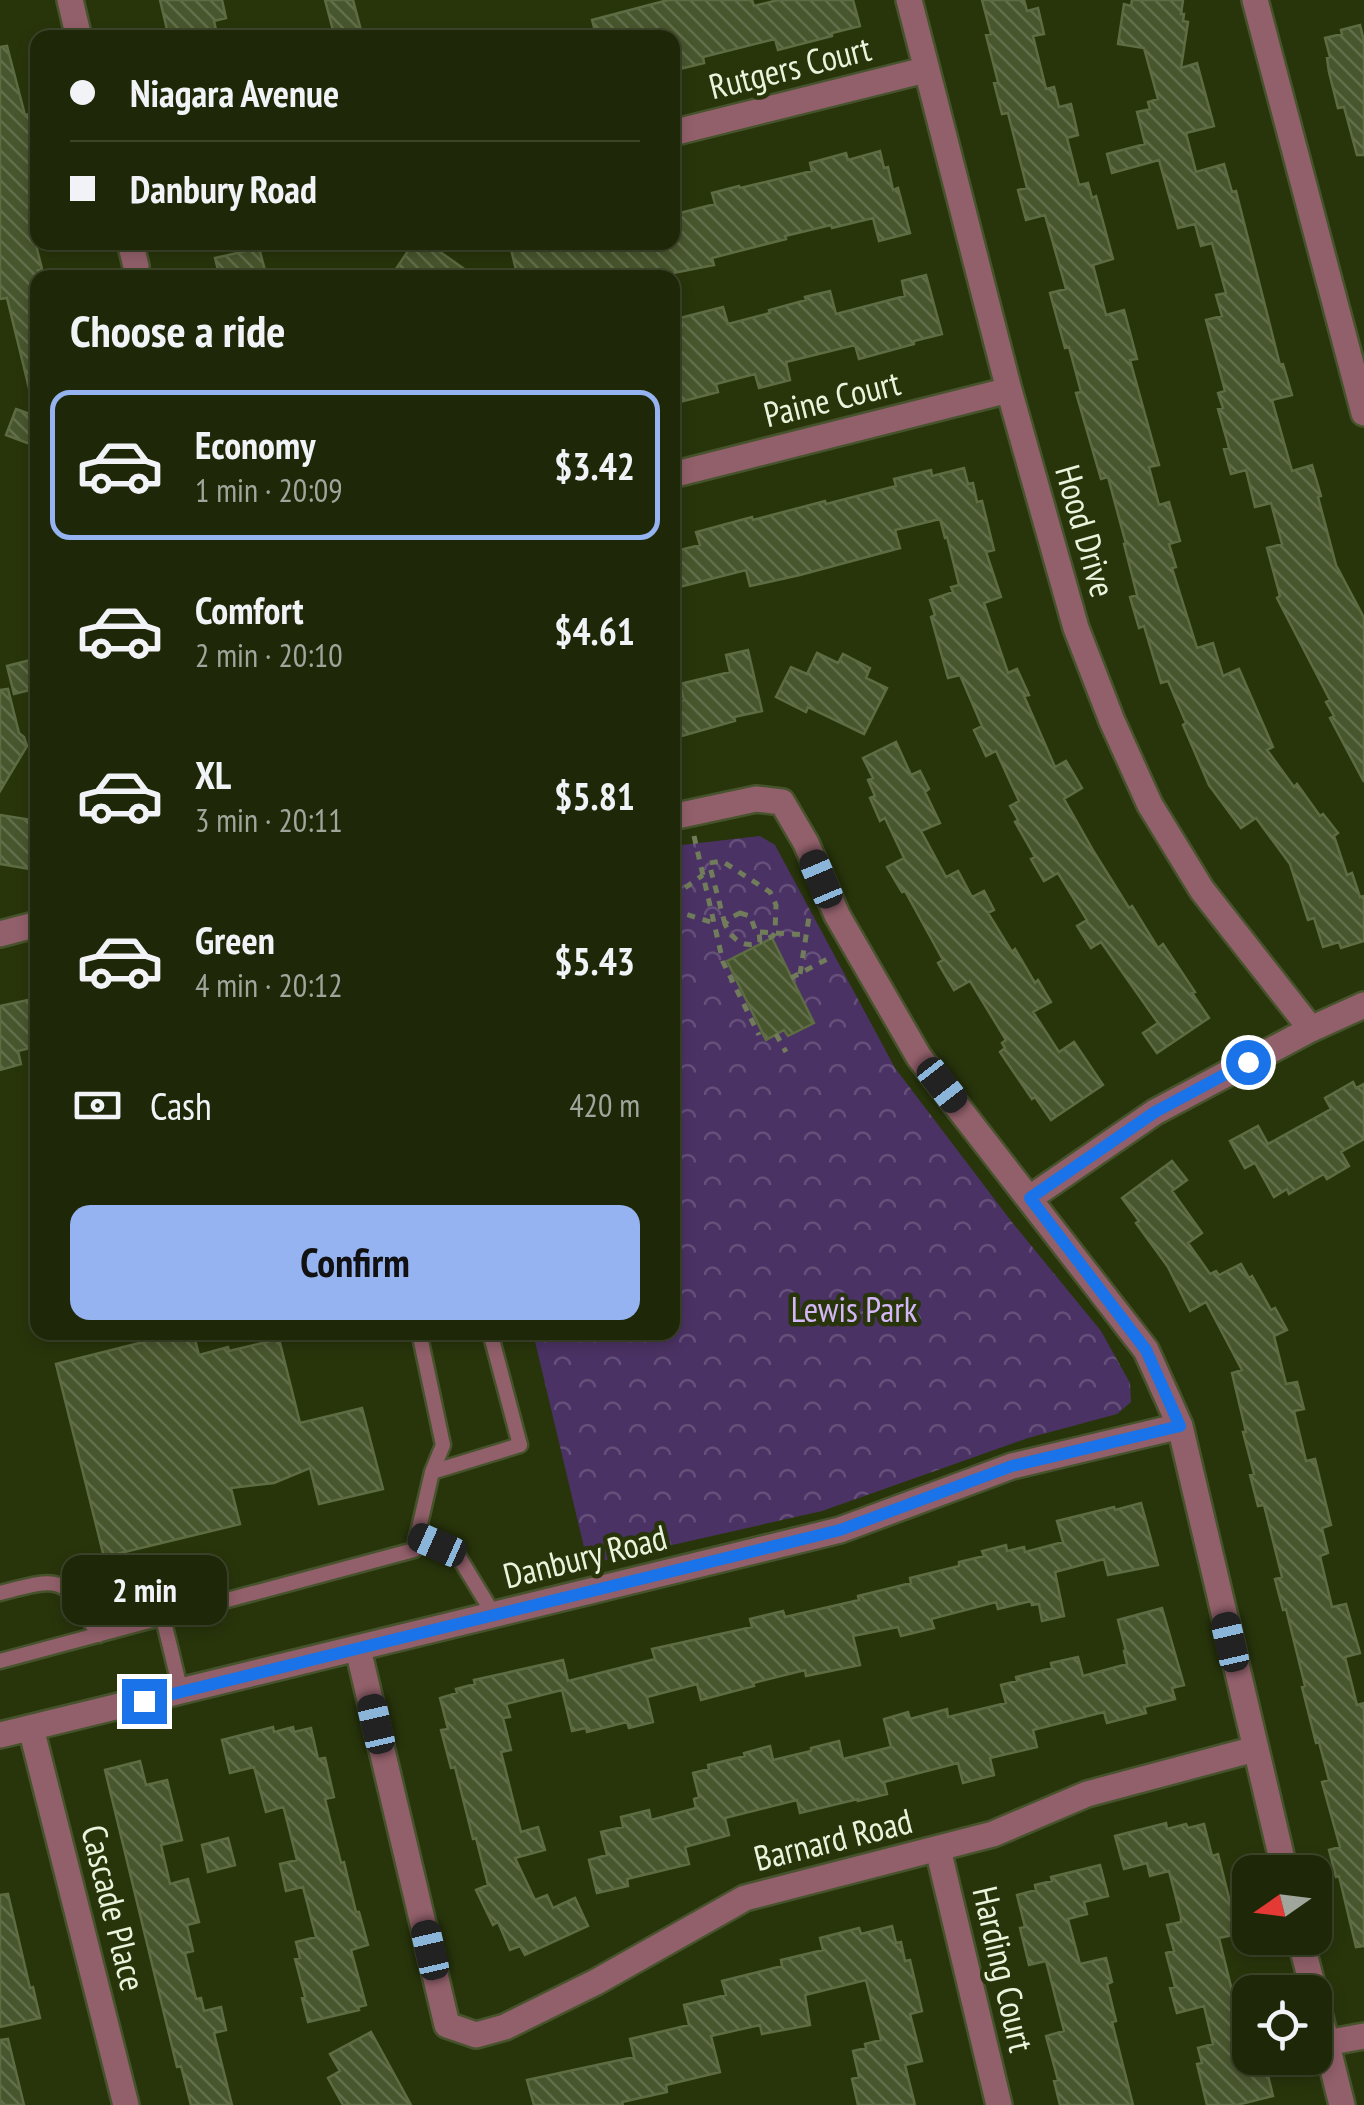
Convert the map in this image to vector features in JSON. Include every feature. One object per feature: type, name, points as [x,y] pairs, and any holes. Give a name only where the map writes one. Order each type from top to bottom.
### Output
[{"type":"street","points":[[70,0],[77,30]]},
{"type":"street","name":"Hood Drive","points":[[909,0],[1009,390],[1076,628],[1112,721],[1150,806],[1202,890],[1311,1030]]},
{"type":"street","points":[[1256,0],[1364,413]]},
{"type":"street","name":"Rutgers Court","points":[[680,132],[926,70]]},
{"type":"street","name":"Paine Court","points":[[680,473],[1009,390]]},
{"type":"street","points":[[680,815],[756,799],[782,802],[806,844],[837,915],[919,1056],[1146,1350],[1180,1426],[1281,1855]]},
{"type":"street","points":[[0,934],[30,926]]},
{"type":"street","points":[[1030,1198],[1155,1112],[1364,1005]]},
{"type":"street","name":"Danbury Road","points":[[0,1735],[840,1530],[1012,1466],[1180,1426]]},
{"type":"street","name":"Barnard Road","points":[[358,1649],[447,2025],[476,2034],[505,2028],[746,1898],[993,1834],[1088,1794],[1254,1749]]},
{"type":"street","name":"Cascade Place","points":[[31,1728],[126,2105]]},
{"type":"street","name":"Harding Court","points":[[938,1849],[999,2105]]},
{"type":"street","points":[[1332,2042],[1364,2036]]},
{"type":"street","points":[[1332,2066],[1342,2105]]},
{"type":"lane","points":[[0,1661],[414,1550],[432,1472],[443,1445],[421,1340]]},
{"type":"lane","points":[[432,1472],[520,1445],[492,1340]]},
{"type":"lane","points":[[417,1536],[457,1554],[494,1616]]},
{"type":"lane","points":[[0,1593],[45,1581],[65,1586],[99,1634]]},
{"type":"lane","points":[[164,1618],[181,1692]]},
{"type":"path","points":[[680,815],[703,875],[722,962],[759,1035]]},
{"type":"path","points":[[722,860],[770,892],[774,898],[775,932],[753,946],[730,936],[709,863],[722,860]]},
{"type":"path","points":[[680,891],[703,875]]},
{"type":"path","points":[[680,912],[714,923]]},
{"type":"path","points":[[800,974],[810,912]]},
{"type":"path","points":[[725,924],[740,913],[750,916],[759,932],[806,935]]},
{"type":"path","points":[[759,932],[760,942]]},
{"type":"path","points":[[792,978],[854,945]]},
{"type":"path","points":[[776,1034],[786,1052]]},
{"type":"green space","name":"Lewis Park","points":[[760,836],[775,845],[895,1068],[1011,1221],[1101,1331],[1130,1383],[1131,1402],[1117,1414],[1028,1438],[822,1511],[588,1564],[535,1340],[680,1340],[680,845]]},
{"type":"building","points":[[160,0],[222,0],[226,18],[214,21],[216,30],[167,30]]},
{"type":"building","points":[[325,0],[353,0],[361,30],[333,30]]},
{"type":"building","points":[[668,0],[752,0],[754,6],[778,0],[853,0],[860,26],[778,50],[775,39],[703,57],[704,63],[680,69],[680,30],[595,30],[592,20]]},
{"type":"building","points":[[982,0],[1024,0],[1027,11],[1038,8],[1044,34],[1033,36],[1046,89],[1054,87],[1059,107],[1071,104],[1078,135],[1067,138],[1079,185],[1088,183],[1092,198],[1096,196],[1113,259],[1093,265],[1106,315],[1124,310],[1137,359],[1130,360],[1159,465],[1149,467],[1159,505],[1169,502],[1180,541],[1169,544],[1176,567],[1172,568],[1197,648],[1213,643],[1223,676],[1239,669],[1273,747],[1267,750],[1294,787],[1297,784],[1338,833],[1334,836],[1347,875],[1352,873],[1360,897],[1364,896],[1364,941],[1341,948],[1339,942],[1323,947],[1314,918],[1308,920],[1290,864],[1256,818],[1241,828],[1209,785],[1168,681],[1161,683],[1144,626],[1139,628],[1130,597],[1137,595],[1126,544],[1108,477],[1101,479],[1076,393],[1081,392],[1069,347],[1065,348],[1050,293],[1066,289],[1045,215],[1026,220],[1018,190],[1027,188],[1008,113],[1002,114],[994,83],[998,82]]},
{"type":"building","points":[[1132,0],[1183,0],[1181,14],[1183,21],[1188,22],[1181,68],[1197,63],[1214,126],[1186,133],[1196,172],[1224,164],[1232,192],[1236,191],[1280,365],[1283,364],[1292,395],[1272,400],[1292,471],[1312,465],[1336,565],[1364,618],[1364,782],[1330,718],[1334,716],[1326,702],[1330,700],[1277,598],[1280,596],[1267,548],[1282,544],[1271,503],[1255,507],[1246,470],[1231,474],[1224,449],[1229,448],[1218,409],[1223,408],[1218,393],[1225,391],[1206,320],[1222,316],[1216,295],[1226,293],[1212,243],[1201,246],[1195,224],[1178,228],[1159,160],[1112,173],[1107,154],[1145,144],[1137,112],[1150,109],[1148,102],[1158,99],[1144,48],[1118,44],[1124,4],[1131,6]]},
{"type":"building","points":[[1360,25],[1364,41],[1364,155],[1357,155],[1344,107],[1338,108],[1325,38]]},
{"type":"building","points":[[7,46],[25,115],[30,114],[30,250],[37,250],[42,269],[30,270],[30,392],[7,298],[0,299],[0,47]]},
{"type":"building","points":[[880,151],[893,190],[898,188],[910,233],[879,241],[873,218],[785,236],[786,239],[712,258],[714,265],[680,272],[516,270],[511,250],[680,250],[680,213],[715,204],[712,193],[812,171],[810,163],[846,153],[848,160]]},
{"type":"building","points":[[260,250],[265,270],[218,270],[215,258]]},
{"type":"building","points":[[409,250],[437,250],[466,270],[395,270]]},
{"type":"building","points":[[926,275],[942,334],[859,359],[855,345],[786,362],[790,380],[759,388],[755,374],[716,384],[718,392],[680,402],[680,318],[723,307],[728,324],[830,291],[836,314],[905,296],[902,281]]},
{"type":"building","points":[[16,409],[30,414],[30,444],[6,435]]},
{"type":"building","points":[[964,468],[968,484],[973,483],[977,502],[982,501],[994,550],[986,552],[1001,597],[984,603],[1008,673],[1017,669],[1029,695],[1024,696],[1055,767],[1066,761],[1082,788],[1064,799],[1094,852],[1158,948],[1163,944],[1209,1018],[1157,1053],[1143,1033],[1158,1023],[1101,942],[1091,948],[1077,926],[1087,920],[1058,873],[1044,881],[1031,859],[1035,857],[1010,806],[1019,801],[996,751],[986,756],[974,730],[982,726],[960,675],[948,678],[930,600],[953,592],[951,587],[959,585],[940,519],[895,530],[900,548],[800,575],[750,586],[746,570],[680,587],[680,550],[700,545],[696,532],[896,486],[894,479],[931,470],[932,476]]},
{"type":"building","points":[[748,650],[762,711],[682,736],[680,701],[684,700],[680,684],[730,672],[726,655]]},
{"type":"building","points":[[817,653],[838,663],[843,654],[870,668],[866,678],[887,688],[864,734],[808,707],[806,712],[776,697],[791,667],[807,674]]},
{"type":"building","points":[[30,660],[30,690],[14,694],[7,666]]},
{"type":"building","points":[[8,689],[19,733],[27,746],[0,791],[0,690]]},
{"type":"building","points":[[896,742],[911,775],[920,771],[929,789],[925,792],[940,823],[921,831],[946,877],[958,871],[972,897],[984,891],[994,910],[988,913],[1051,1002],[1033,1012],[1059,1052],[1074,1042],[1103,1085],[1051,1120],[1000,1052],[1006,1040],[970,981],[954,990],[938,963],[943,960],[905,891],[887,867],[904,858],[885,818],[880,821],[870,798],[875,796],[868,780],[873,778],[863,758]]},
{"type":"building","points":[[0,815],[30,820],[30,869],[0,864]]},
{"type":"building","points":[[772,938],[814,1023],[788,1036],[784,1030],[766,1040],[727,961]]},
{"type":"building","points":[[28,1000],[30,1048],[18,1051],[21,1064],[0,1070],[0,1006]]},
{"type":"building","points":[[1353,1082],[1356,1088],[1364,1084],[1364,1139],[1341,1152],[1349,1166],[1327,1179],[1324,1174],[1289,1194],[1287,1189],[1274,1197],[1255,1163],[1245,1168],[1230,1141],[1258,1126],[1268,1144],[1331,1109],[1325,1098]]},
{"type":"building","points":[[1172,1161],[1187,1180],[1172,1191],[1202,1233],[1188,1243],[1210,1274],[1216,1271],[1219,1275],[1241,1264],[1287,1330],[1274,1336],[1286,1384],[1297,1382],[1304,1409],[1294,1411],[1306,1461],[1315,1459],[1331,1525],[1322,1528],[1328,1553],[1320,1556],[1332,1607],[1346,1604],[1360,1653],[1345,1657],[1357,1705],[1364,1703],[1364,1946],[1356,1947],[1329,1850],[1340,1847],[1322,1782],[1329,1780],[1275,1579],[1282,1577],[1264,1505],[1258,1506],[1250,1475],[1254,1474],[1232,1373],[1242,1370],[1206,1302],[1190,1311],[1168,1267],[1122,1198]]},
{"type":"building","points":[[151,1340],[195,1340],[199,1355],[279,1340],[300,1423],[362,1408],[383,1489],[319,1504],[310,1468],[274,1483],[231,1488],[240,1524],[104,1557],[56,1364]]},
{"type":"building","points":[[1141,1503],[1158,1565],[1108,1575],[1104,1559],[1055,1572],[1064,1616],[1042,1621],[1039,1604],[1032,1605],[1031,1601],[998,1609],[996,1602],[931,1619],[934,1628],[901,1636],[898,1627],[853,1636],[860,1665],[806,1676],[805,1670],[701,1700],[697,1684],[647,1697],[653,1722],[629,1728],[627,1722],[587,1732],[586,1728],[572,1731],[562,1690],[506,1704],[510,1717],[503,1718],[511,1750],[501,1752],[521,1832],[538,1827],[545,1850],[515,1858],[535,1900],[547,1895],[553,1908],[575,1898],[588,1926],[525,1955],[520,1946],[510,1950],[498,1922],[493,1925],[476,1890],[488,1885],[441,1730],[448,1729],[440,1698],[475,1684],[474,1680],[563,1660],[568,1681],[655,1659],[652,1649],[752,1627],[750,1619],[783,1611],[785,1617],[859,1600],[858,1596],[911,1583],[910,1578],[959,1566],[959,1562],[984,1556],[982,1551],[1006,1545],[1007,1551],[1024,1547],[1025,1552],[1063,1542],[1057,1521]]},
{"type":"building","points":[[1162,1608],[1184,1685],[1172,1688],[1175,1699],[1144,1707],[1146,1713],[1107,1723],[1104,1712],[1033,1730],[1037,1747],[990,1758],[994,1775],[963,1783],[958,1763],[884,1782],[887,1794],[858,1801],[800,1813],[797,1800],[725,1818],[729,1835],[685,1847],[689,1864],[627,1879],[628,1886],[597,1893],[589,1860],[607,1855],[601,1832],[623,1827],[621,1817],[649,1810],[651,1820],[696,1808],[694,1799],[699,1797],[693,1773],[709,1769],[708,1765],[770,1746],[773,1760],[839,1741],[843,1759],[891,1747],[884,1719],[908,1712],[910,1719],[947,1709],[948,1717],[1006,1703],[1001,1685],[1052,1668],[1051,1663],[1078,1657],[1083,1676],[1127,1664],[1118,1620]]},
{"type":"building","points":[[273,1727],[274,1732],[311,1728],[318,1759],[325,1758],[334,1797],[325,1799],[368,1945],[351,1950],[366,2005],[308,2022],[295,1959],[300,1958],[296,1942],[316,1937],[303,1887],[286,1891],[280,1864],[297,1860],[284,1809],[266,1812],[254,1767],[230,1773],[222,1740]]},
{"type":"building","points":[[140,1761],[146,1785],[167,1780],[182,1840],[161,1845],[170,1884],[188,1879],[199,1922],[187,1925],[193,1951],[185,1953],[196,1999],[201,1998],[204,2011],[221,2007],[226,2030],[214,2033],[232,2105],[191,2105],[181,2066],[177,2067],[105,1770]]},
{"type":"building","points":[[1166,1823],[1167,1829],[1204,1824],[1212,1856],[1218,1854],[1232,1910],[1232,1935],[1219,1938],[1232,1991],[1232,2075],[1268,2075],[1273,2096],[1237,2105],[1207,2105],[1197,2064],[1202,2063],[1198,2048],[1213,2044],[1204,2006],[1177,2013],[1170,1988],[1175,1987],[1166,1953],[1174,1951],[1167,1925],[1181,1922],[1181,1917],[1169,1871],[1150,1876],[1147,1863],[1124,1869],[1115,1836]]},
{"type":"building","points":[[228,1838],[235,1865],[208,1872],[202,1845]]},
{"type":"building","points":[[1100,1865],[1108,1896],[1084,1902],[1087,1914],[1068,1919],[1080,1964],[1106,1958],[1112,1982],[1107,1984],[1116,2021],[1112,2022],[1133,2105],[1060,2105],[1054,2081],[1058,2080],[1046,2036],[1064,2031],[1046,1961],[1029,1965],[1017,1895],[1036,1890],[1035,1885],[1052,1881],[1051,1877]]},
{"type":"building","points":[[8,1894],[40,2018],[0,2027],[0,1895]]},
{"type":"building","points":[[892,1926],[905,1961],[910,1960],[922,2011],[910,2014],[922,2061],[905,2065],[915,2105],[858,2105],[852,2079],[859,2077],[853,2051],[881,2040],[866,1980],[805,1995],[810,2025],[762,2034],[760,2025],[711,2036],[720,2072],[666,2085],[667,2092],[622,2102],[623,2105],[534,2105],[527,2080],[634,2057],[630,2039],[689,2025],[684,2005],[726,1995],[722,1981],[782,1966],[781,1960],[823,1950],[820,1938],[859,1928],[861,1934]]},
{"type":"building","points":[[371,2032],[411,2105],[343,2105],[328,2078],[340,2071],[330,2054]]},
{"type":"building","points":[[8,2039],[24,2105],[0,2105],[0,2040]]},
{"type":"route","points":[[144,1701],[840,1530],[1012,1466],[1180,1426],[1146,1350],[1030,1198],[1155,1112],[1248,1062]]}]
